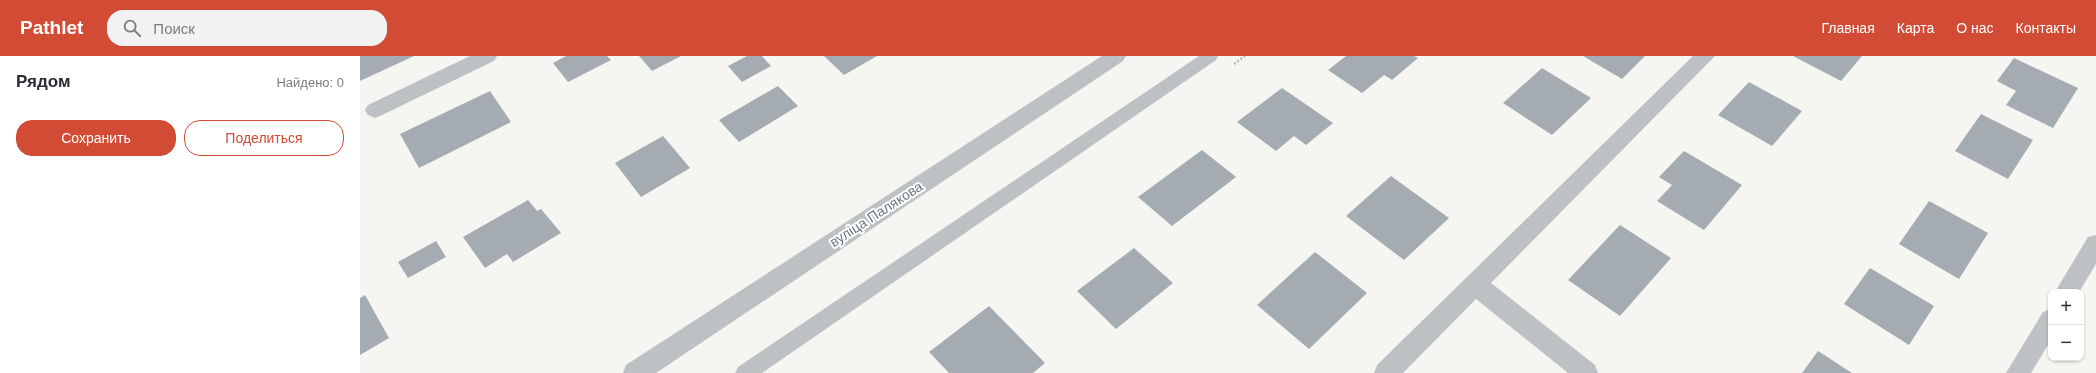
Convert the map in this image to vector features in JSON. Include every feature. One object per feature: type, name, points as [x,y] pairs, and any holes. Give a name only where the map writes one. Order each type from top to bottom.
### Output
[{"type":"street","points":[[376,110],[487,56]]},
{"type":"street","name":"вуліца Палякова","points":[[635,373],[1116,56]]},
{"type":"street","points":[[1386,373],[1705,56]]},
{"type":"street","points":[[2069,289],[2096,244]]},
{"type":"street","points":[[1475,284],[1586,373]]},
{"type":"street","points":[[2018,373],[2048,324]]},
{"type":"lane","points":[[745,373],[1210,56]]},
{"type":"building","points":[[360,56],[414,56],[360,81]]},
{"type":"building","points":[[566,56],[607,56],[611,60],[568,82],[553,63]]},
{"type":"building","points":[[639,56],[681,56],[652,71]]},
{"type":"building","points":[[747,56],[762,56],[771,66],[742,82],[728,66]]},
{"type":"building","points":[[824,56],[877,56],[844,75]]},
{"type":"building","points":[[1346,56],[1414,56],[1418,58],[1392,80],[1384,75],[1362,93],[1328,70]]},
{"type":"building","points":[[1583,56],[1645,56],[1622,79]]},
{"type":"building","points":[[1793,56],[1862,56],[1841,81]]},
{"type":"building","points":[[2014,58],[2078,88],[2053,128],[2006,105],[2016,91],[1997,81]]},
{"type":"building","points":[[1542,68],[1591,98],[1552,135],[1503,103]]},
{"type":"building","points":[[1749,82],[1802,111],[1772,146],[1718,115]]},
{"type":"building","points":[[778,86],[798,106],[739,142],[719,120]]},
{"type":"building","points":[[1282,88],[1333,123],[1306,145],[1294,136],[1276,151],[1237,122]]},
{"type":"building","points":[[490,91],[511,122],[419,168],[400,134]]},
{"type":"building","points":[[1981,114],[2033,140],[2008,179],[1955,151]]},
{"type":"building","points":[[663,136],[690,168],[641,197],[615,163]]},
{"type":"building","points":[[1202,150],[1236,177],[1172,226],[1138,197]]},
{"type":"building","points":[[1684,151],[1742,185],[1704,230],[1657,201],[1672,185],[1659,177]]},
{"type":"building","points":[[1391,176],[1449,218],[1404,260],[1346,216]]},
{"type":"building","points":[[528,200],[537,211],[541,209],[561,233],[513,262],[507,254],[485,268],[463,237]]},
{"type":"building","points":[[1929,201],[1988,233],[1959,279],[1899,244]]},
{"type":"building","points":[[1620,225],[1671,258],[1620,316],[1568,280]]},
{"type":"building","points":[[436,241],[446,257],[408,278],[398,262]]},
{"type":"building","points":[[1134,248],[1173,283],[1116,329],[1077,291]]},
{"type":"building","points":[[1315,252],[1367,293],[1309,349],[1257,305]]},
{"type":"building","points":[[1870,268],[1934,306],[1909,345],[1844,304]]},
{"type":"building","points":[[365,295],[389,338],[360,355],[360,298]]},
{"type":"building","points":[[989,306],[1045,363],[1033,373],[949,373],[929,352]]},
{"type":"building","points":[[1818,351],[1852,373],[1802,373]]}]
